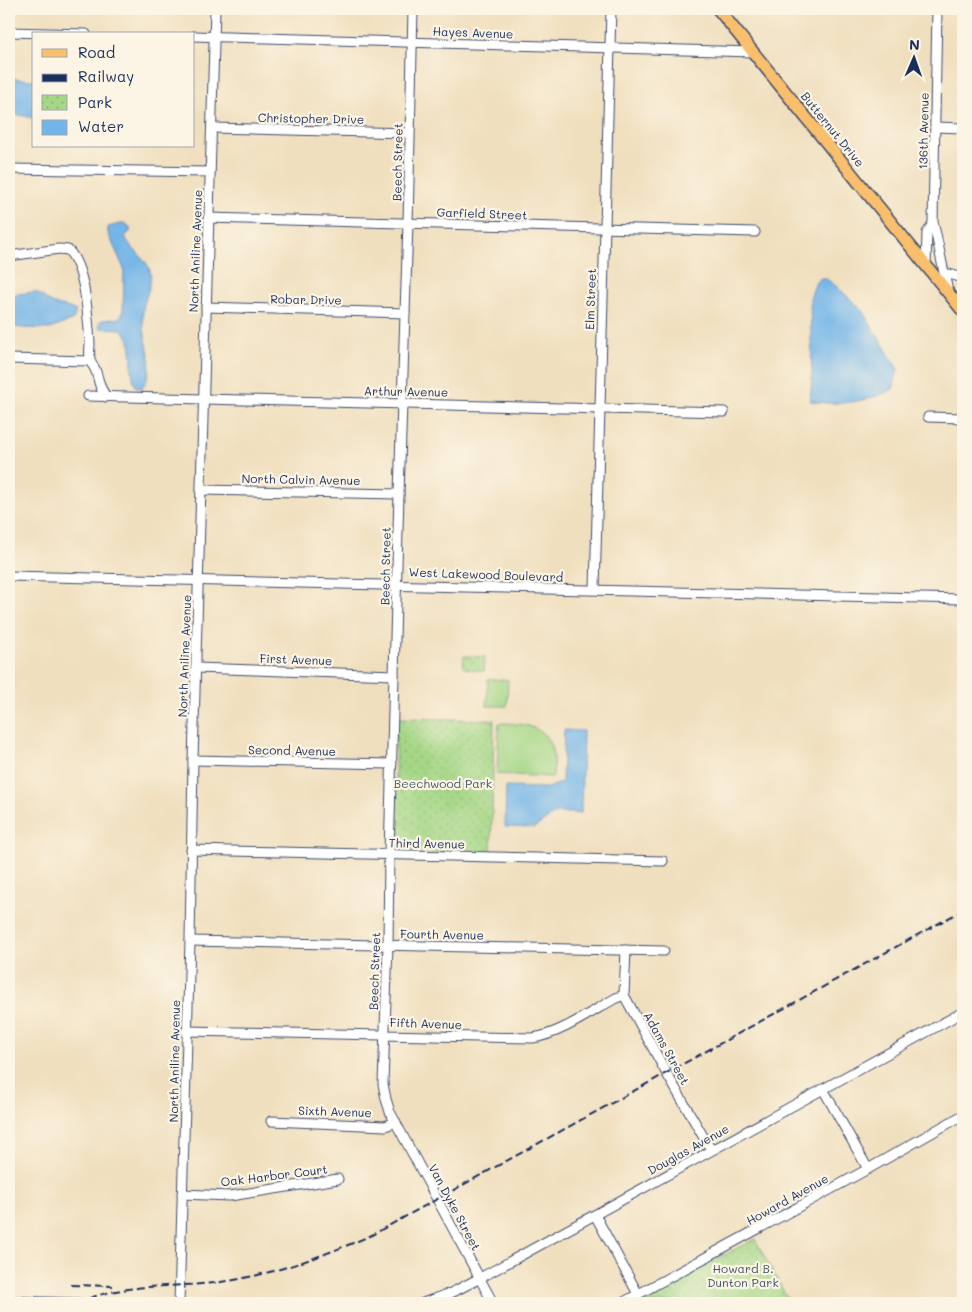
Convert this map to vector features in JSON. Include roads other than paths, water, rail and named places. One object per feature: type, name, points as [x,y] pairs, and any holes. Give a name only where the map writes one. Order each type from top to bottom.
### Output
[{"type":"main road","name":"Butternut Drive","points":[[718,9],[963,311]]},
{"type":"street","name":"North Aniline Avenue","points":[[179,1303],[215,9]]},
{"type":"street","name":"Beech Street","points":[[396,1122],[386,1099],[383,1084],[408,223],[412,9]]},
{"type":"street","name":"Elm Street","points":[[595,589],[611,9]]},
{"type":"street","name":"136th Avenue","points":[[937,9],[933,223],[948,292]]},
{"type":"street","points":[[9,32],[32,33]]},
{"type":"street","name":"Hayes Avenue","points":[[195,36],[752,52]]},
{"type":"street","points":[[935,127],[963,128]]},
{"type":"street","name":"Christopher Drive","points":[[212,128],[409,134]]},
{"type":"street","points":[[9,168],[210,172]]},
{"type":"street","name":"Garfield Street","points":[[208,218],[755,232]]},
{"type":"street","name":"136th Avenue","points":[[926,266],[927,232],[933,223]]},
{"type":"street","points":[[9,256],[59,249],[68,250],[74,256],[80,267],[88,326],[90,361],[95,368],[99,386],[106,397]]},
{"type":"street","points":[[945,273],[963,278]]},
{"type":"street","name":"Robar Drive","points":[[206,307],[405,314]]},
{"type":"street","points":[[9,360],[90,361]]},
{"type":"street","name":"Arthur Avenue","points":[[88,396],[724,412]]},
{"type":"street","points":[[928,418],[963,418]]},
{"type":"street","name":"North Calvin Avenue","points":[[202,490],[399,494]]},
{"type":"street","name":"West Lakewood Boulevard","points":[[9,576],[963,599]]},
{"type":"street","name":"First Avenue","points":[[196,668],[394,675]]},
{"type":"street","name":"Second Avenue","points":[[193,760],[392,764]]},
{"type":"street","name":"Third Avenue","points":[[191,850],[663,861]]},
{"type":"street","name":"Fourth Avenue","points":[[190,941],[664,951]]},
{"type":"street","points":[[624,995],[626,950]]},
{"type":"street","name":"Fifth Avenue","points":[[186,1031],[533,1038],[541,1037],[560,1029],[624,995]]},
{"type":"street","name":"Adams Street","points":[[624,995],[711,1150]]},
{"type":"street","name":"Douglas Avenue","points":[[423,1303],[451,1293],[480,1278],[963,1012]]},
{"type":"street","points":[[823,1089],[868,1169]]},
{"type":"street","name":"Howard Avenue","points":[[622,1303],[963,1115]]},
{"type":"street","name":"Sixth Avenue","points":[[271,1121],[385,1126],[396,1122]]},
{"type":"street","name":"Van Dyke Street","points":[[396,1122],[493,1303]]},
{"type":"street","name":"Oak Harbor Court","points":[[182,1194],[230,1196],[338,1179]]},
{"type":"street","points":[[594,1215],[638,1294]]},
{"type":"street","points":[[9,1301],[79,1303]]},
{"type":"water","points":[[9,78],[32,80],[32,118],[9,113]]},
{"type":"water","points":[[124,223],[130,227],[130,232],[125,236],[127,241],[146,262],[151,276],[143,309],[149,369],[147,379],[142,388],[136,387],[133,380],[131,350],[127,336],[122,329],[100,328],[99,322],[119,318],[123,313],[124,269],[108,233],[108,227]]},
{"type":"water","points":[[821,278],[825,278],[836,286],[861,309],[898,369],[893,389],[853,402],[831,403],[810,401],[812,378],[810,298],[816,282]]},
{"type":"water","points":[[35,292],[52,303],[76,311],[73,320],[50,329],[9,326],[9,295]]},
{"type":"water","points":[[564,730],[583,731],[581,813],[556,813],[534,828],[505,827],[506,787],[548,788],[562,782]]},
{"type":"railway","points":[[78,1303],[114,1291],[133,1288],[209,1283],[247,1278],[300,1263],[370,1236],[963,910]]},
{"type":"railway","points":[[71,1285],[113,1286]]},
{"type":"park label","name":"Beechwood Park","points":[[443,783]]},
{"type":"park label","name":"Howard B. Dunton Park","points":[[743,1275]]}]
